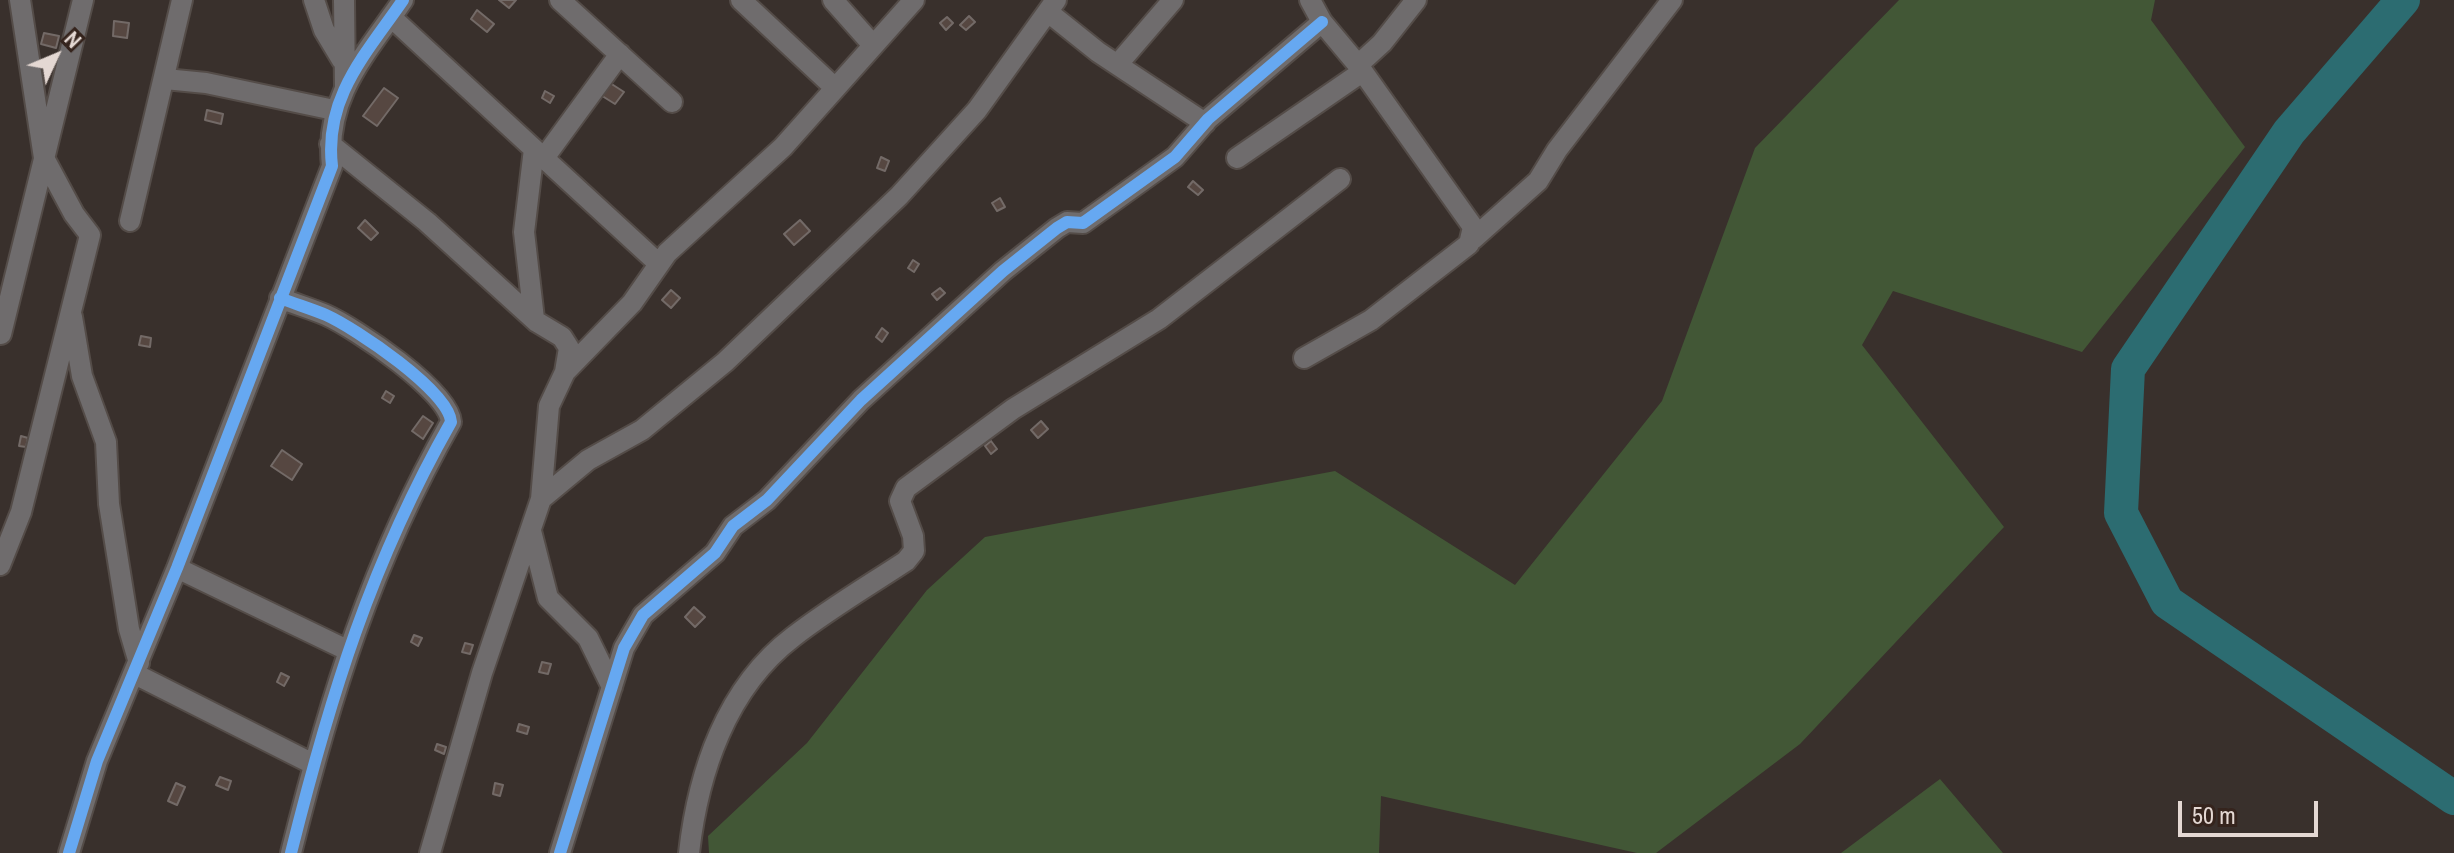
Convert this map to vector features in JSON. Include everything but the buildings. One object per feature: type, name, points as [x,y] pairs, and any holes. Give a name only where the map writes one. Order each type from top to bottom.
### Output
[{"type":"street","points":[[0,565],[21,512],[90,235],[74,214],[44,158],[20,0]]},
{"type":"street","points":[[1,334],[83,0]]},
{"type":"street","points":[[130,221],[182,0]]},
{"type":"street","points":[[314,0],[324,30],[342,60]]},
{"type":"street","points":[[344,0],[342,60],[345,88]]},
{"type":"street","points":[[560,0],[672,102]]},
{"type":"street","points":[[741,0],[834,87]]},
{"type":"street","points":[[833,0],[872,44]]},
{"type":"street","points":[[565,372],[632,303],[677,243],[783,147],[914,0]]},
{"type":"street","points":[[1118,64],[1173,0]]},
{"type":"street","points":[[1310,0],[1322,22],[1360,69],[1473,227],[1473,239]]},
{"type":"street","points":[[1237,158],[1360,69],[1416,0]]},
{"type":"street","points":[[1304,358],[1371,320],[1473,239],[1538,181],[1557,150],[1672,0]]},
{"type":"street","points":[[541,499],[588,460],[642,430],[725,362],[899,196],[977,110],[1052,6],[1118,64],[1205,123]]},
{"type":"street","points":[[69,853],[97,761],[177,568],[332,166],[330,144],[334,110],[397,8],[539,153],[659,264]]},
{"type":"street","points":[[560,853],[624,648],[643,615],[715,553],[733,526],[767,500],[861,400],[1026,252],[1067,222],[1083,223],[1175,157],[1205,123],[1322,22]]},
{"type":"street","points":[[534,319],[524,232],[539,153],[620,54]]},
{"type":"street","points":[[165,79],[206,83],[334,110]]},
{"type":"street","points":[[330,144],[427,222],[534,319],[566,342],[569,356],[549,406],[541,499],[482,673],[430,853]]},
{"type":"street","points":[[689,853],[708,755],[717,733],[761,667],[791,638],[906,561],[914,551],[913,536],[900,501],[906,488],[1013,409],[1159,319],[1340,179]]},
{"type":"street","points":[[280,298],[328,316],[372,343],[441,398],[451,416],[386,546],[347,650],[313,764],[291,853]]},
{"type":"street","points":[[71,313],[82,376],[106,442],[109,504],[137,669]]},
{"type":"street","points":[[531,531],[548,598],[588,638],[612,687]]},
{"type":"street","points":[[177,568],[347,650]]},
{"type":"street","points":[[137,669],[313,764]]},
{"type":"green space","points":[[1899,0],[2155,0],[2151,20],[2245,147],[2082,352],[1893,291],[1862,345],[2004,527],[1800,744],[1656,853],[1637,853],[1381,796],[1379,853],[709,853],[708,836],[807,743],[927,590],[985,537],[1335,471],[1515,585],[1662,401],[1755,148]]},
{"type":"green space","points":[[1940,779],[2003,853],[1841,853]]},
{"type":"waterway","points":[[2403,0],[2289,132],[2128,369],[2121,513],[2167,602],[2454,798]]},
{"type":"cycle path","points":[[69,853],[97,761],[177,568],[332,166],[331,141],[341,97],[362,58],[403,0]]},
{"type":"cycle path","points":[[560,853],[624,648],[643,615],[715,553],[733,526],[767,500],[861,400],[1003,271],[1057,228],[1067,222],[1083,223],[1175,157],[1208,119],[1322,22]]},
{"type":"cycle path","points":[[280,298],[326,315],[378,346],[435,394],[451,422],[398,527],[356,632],[321,740],[291,853]]}]
